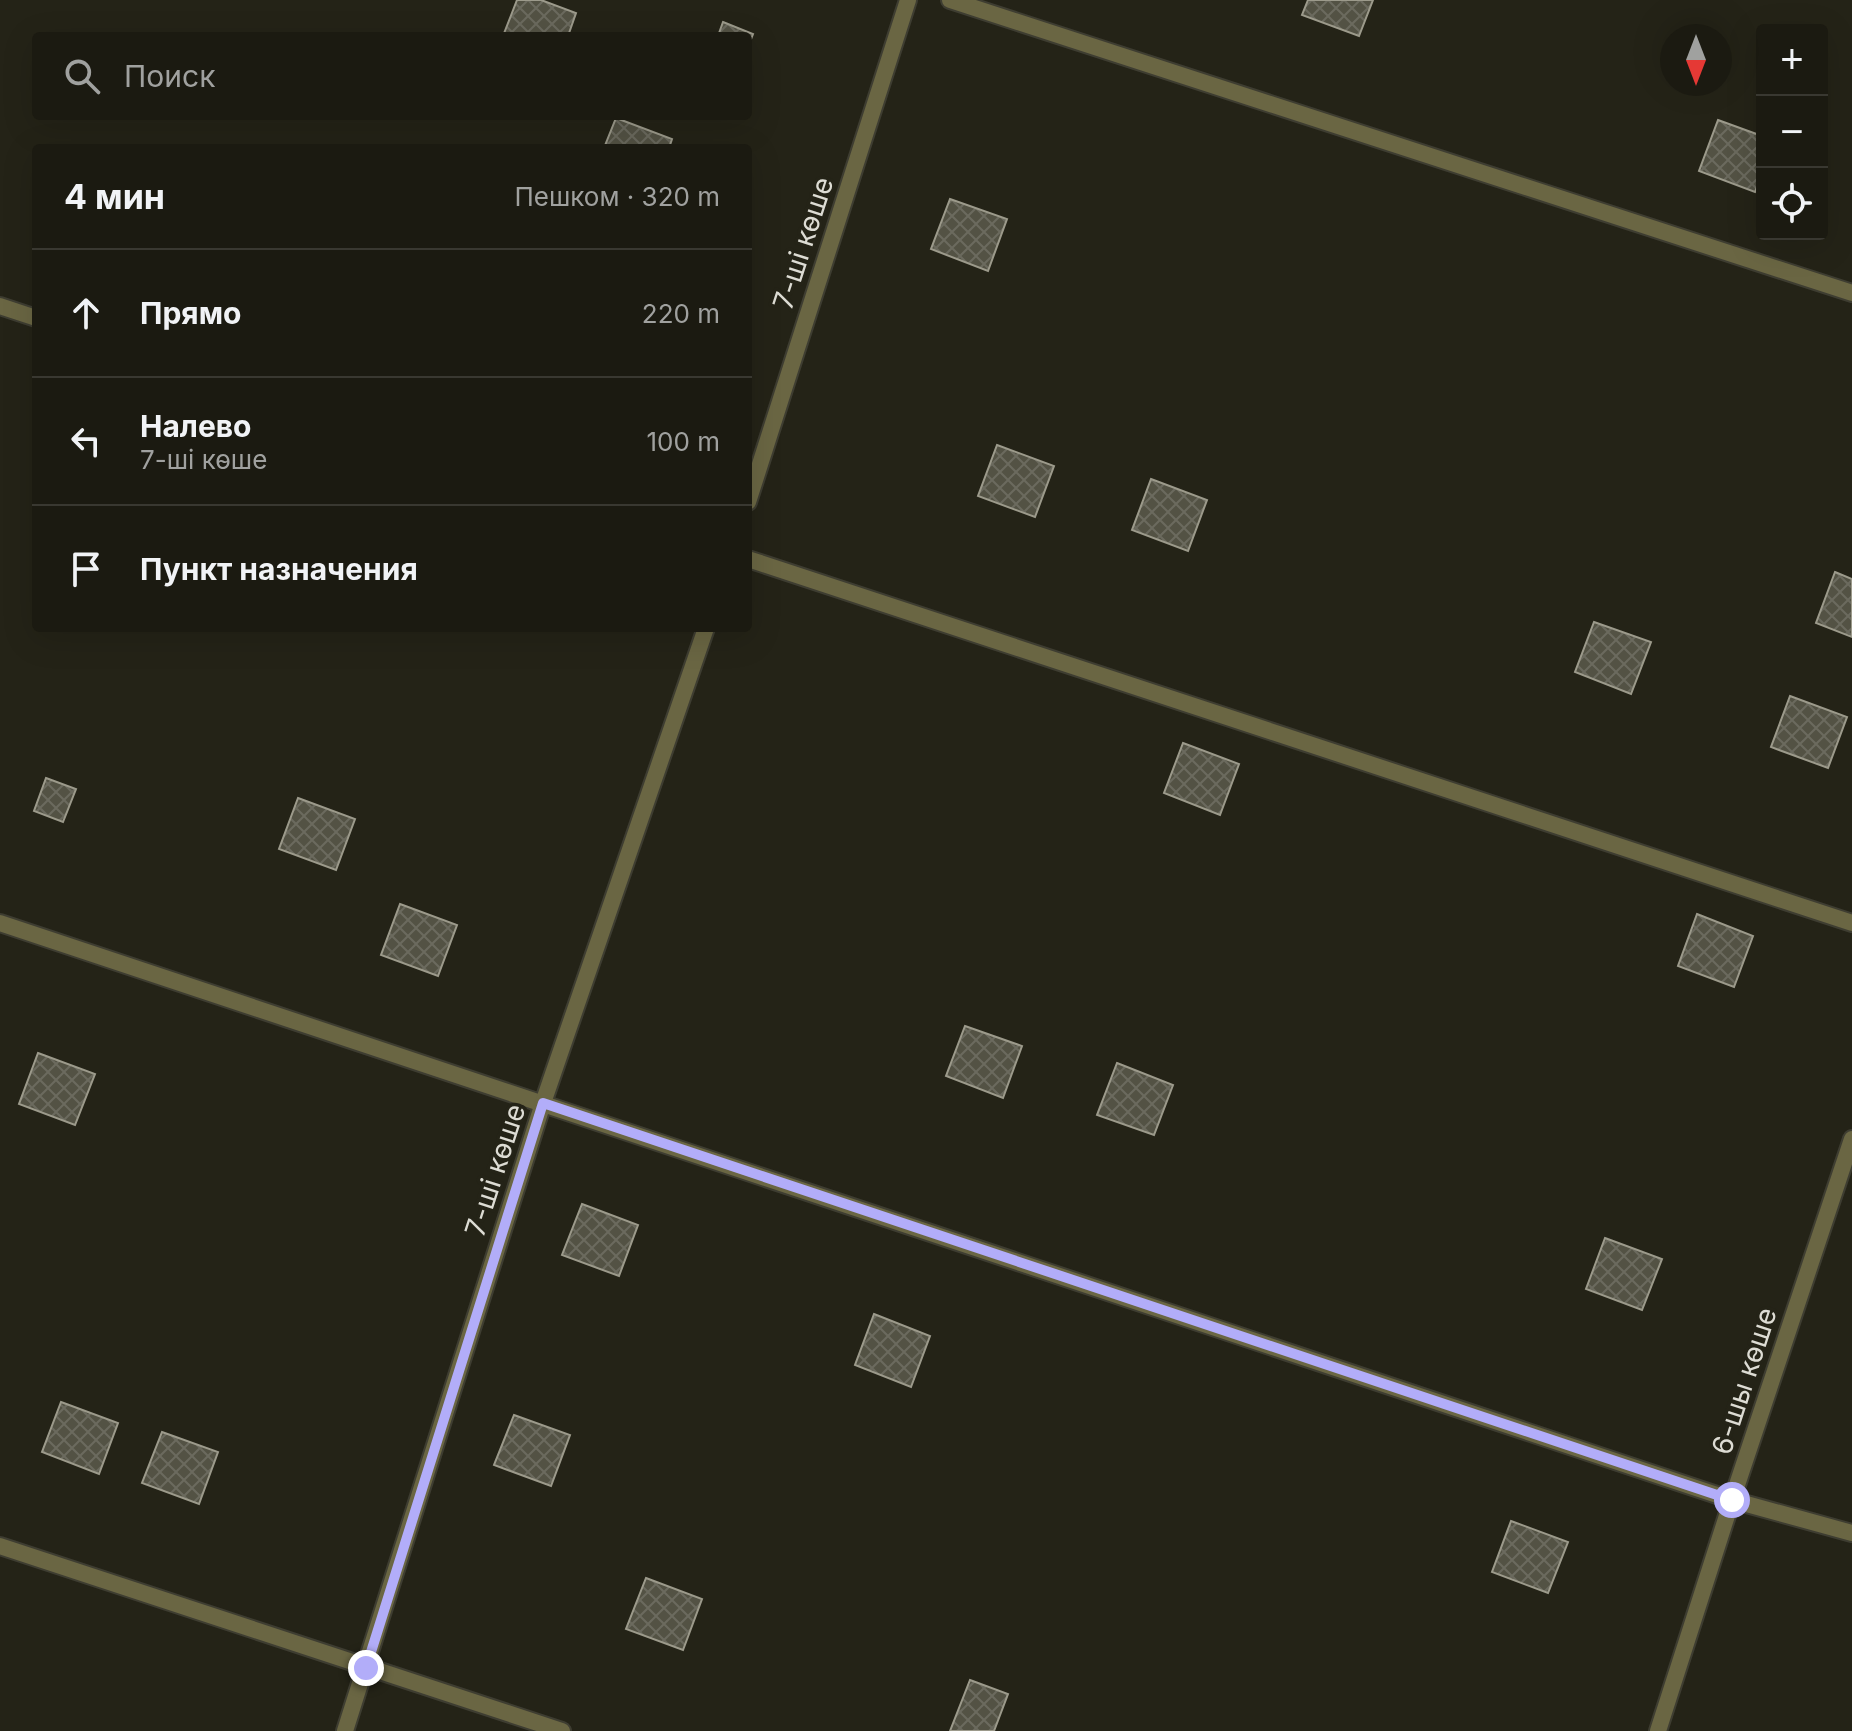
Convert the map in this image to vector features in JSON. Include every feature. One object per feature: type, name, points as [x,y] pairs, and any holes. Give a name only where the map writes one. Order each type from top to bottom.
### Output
[{"type":"lane","name":"7-ші көше","points":[[752,489],[908,0]]},
{"type":"lane","points":[[950,0],[1852,293]]},
{"type":"lane","points":[[0,306],[32,317]]},
{"type":"lane","points":[[752,560],[1852,923]]},
{"type":"lane","name":"7-ші көше","points":[[345,1731],[543,1103],[705,632]]},
{"type":"lane","points":[[0,923],[1732,1500],[1852,1533]]},
{"type":"lane","name":"6-шы көше","points":[[1658,1731],[1852,1139]]},
{"type":"lane","points":[[0,1546],[562,1731]]},
{"type":"building","points":[[517,0],[541,0],[576,13],[569,32],[505,32]]},
{"type":"building","points":[[1308,0],[1373,0],[1359,36],[1302,15]]},
{"type":"building","points":[[723,22],[748,32],[719,32]]},
{"type":"building","points":[[615,120],[672,139],[670,144],[606,144]]},
{"type":"building","points":[[1718,120],[1756,134],[1755,192],[1699,171]]},
{"type":"building","points":[[950,199],[1007,219],[988,271],[931,249]]},
{"type":"building","points":[[997,445],[1054,466],[1035,517],[978,496]]},
{"type":"building","points":[[1151,479],[1207,500],[1188,551],[1132,530]]},
{"type":"building","points":[[1835,572],[1852,579],[1852,637],[1816,623]]},
{"type":"building","points":[[1594,622],[1651,642],[1631,694],[1575,672]]},
{"type":"building","points":[[1790,696],[1847,717],[1828,768],[1771,747]]},
{"type":"building","points":[[1183,743],[1239,764],[1220,815],[1164,793]]},
{"type":"building","points":[[46,778],[76,789],[63,822],[34,811]]},
{"type":"building","points":[[298,798],[355,819],[336,870],[279,849]]},
{"type":"building","points":[[400,904],[457,925],[438,976],[381,955]]},
{"type":"building","points":[[1697,914],[1753,936],[1734,987],[1678,966]]},
{"type":"building","points":[[965,1026],[1022,1046],[1003,1098],[946,1076]]},
{"type":"building","points":[[38,1053],[95,1074],[75,1125],[19,1104]]},
{"type":"building","points":[[1117,1063],[1173,1085],[1154,1135],[1097,1115]]},
{"type":"building","points":[[582,1204],[638,1225],[619,1276],[562,1255]]},
{"type":"building","points":[[1605,1238],[1662,1259],[1642,1310],[1586,1289]]},
{"type":"building","points":[[874,1314],[930,1336],[911,1387],[855,1365]]},
{"type":"building","points":[[61,1402],[118,1423],[99,1474],[42,1452]]},
{"type":"building","points":[[514,1415],[570,1435],[551,1486],[494,1465]]},
{"type":"building","points":[[162,1432],[218,1452],[199,1504],[142,1483]]},
{"type":"building","points":[[1511,1521],[1568,1542],[1548,1593],[1492,1572]]},
{"type":"building","points":[[646,1578],[702,1599],[683,1650],[626,1629]]},
{"type":"building","points":[[970,1680],[1008,1694],[994,1731],[950,1731]]},
{"type":"route","points":[[366,1668],[543,1103],[1732,1500]]}]
